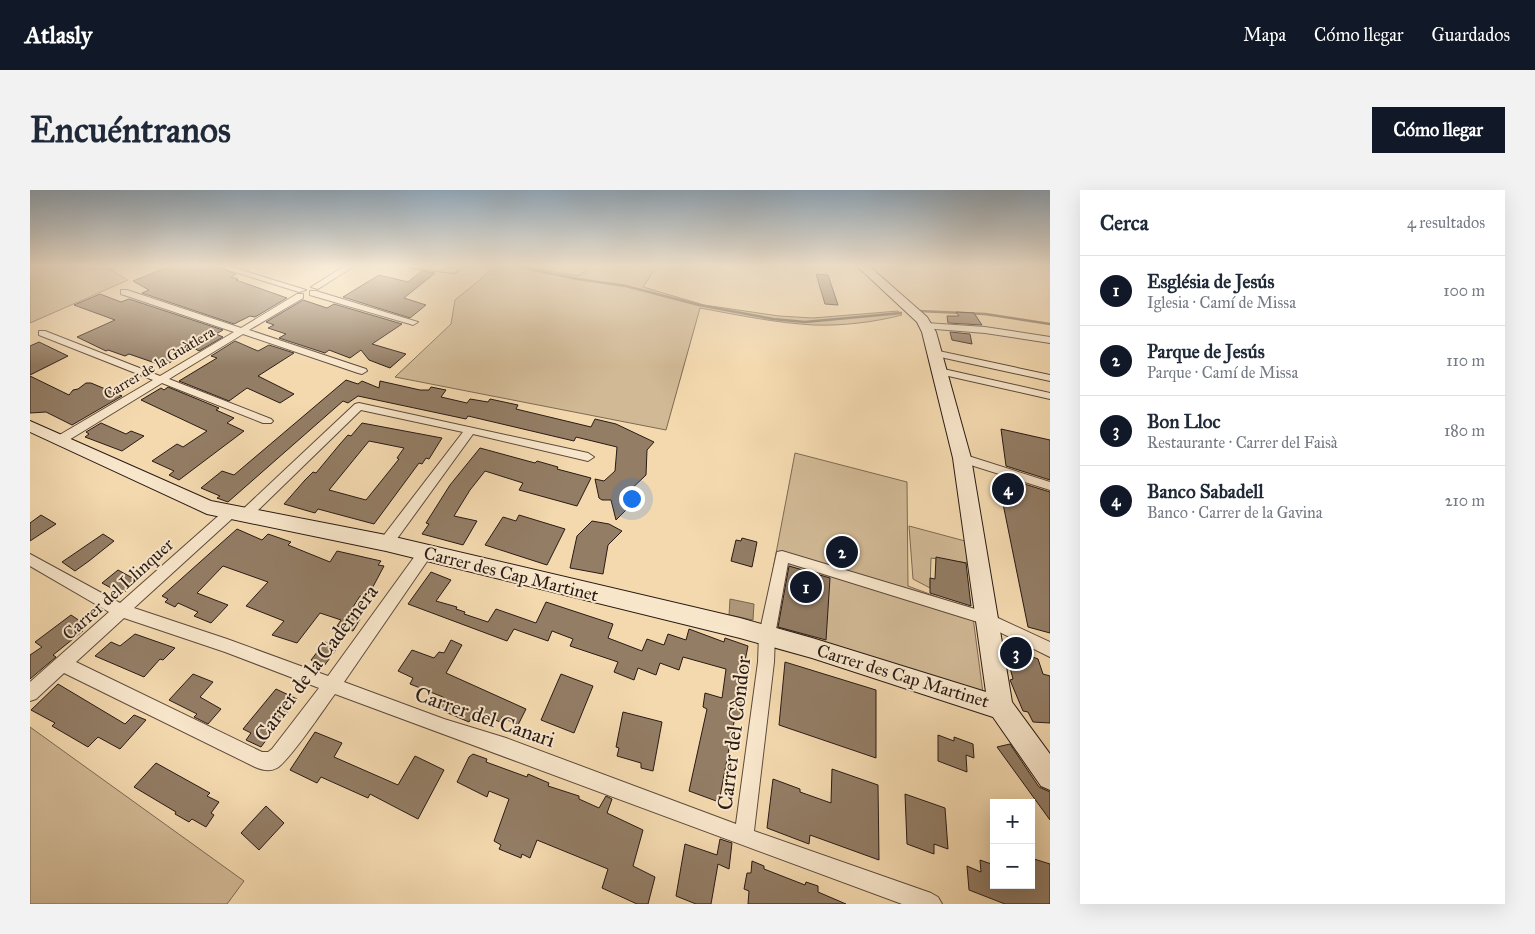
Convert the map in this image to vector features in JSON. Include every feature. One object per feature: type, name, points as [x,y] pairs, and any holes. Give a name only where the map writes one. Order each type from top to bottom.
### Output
[{"type":"street","points":[[146,299],[362,371]]},
{"type":"street","name":"Carrer de la Guàtlera","points":[[60,440],[291,299]]},
{"type":"street","points":[[343,299],[414,322]]},
{"type":"street","points":[[900,299],[926,326],[960,451],[1000,706],[1050,777]]},
{"type":"street","points":[[926,326],[986,330],[1050,340]]},
{"type":"street","points":[[42,333],[267,421]]},
{"type":"street","points":[[934,353],[1050,378]]},
{"type":"street","points":[[939,371],[1050,396]]},
{"type":"street","name":"Carrer del Llinquer","points":[[30,693],[359,406],[470,430]]},
{"type":"street","name":"Carrer des Cap Martinet","points":[[30,426],[191,501],[238,513],[386,543],[767,635],[986,704],[1000,706]]},
{"type":"street","points":[[386,543],[470,430],[588,457]]},
{"type":"street","points":[[960,451],[1050,486]]},
{"type":"street","name":"Carrer de la Cadernera","points":[[63,664],[260,761],[271,760],[278,755],[331,686],[425,553]]},
{"type":"street","name":"Carrer del Còndor","points":[[744,836],[766,662],[767,635],[782,556],[985,618]]},
{"type":"street","name":"Carrer del Canari","points":[[30,559],[117,609],[227,646],[331,686],[932,904]]},
{"type":"street","points":[[985,618],[1050,650]]},
{"type":"shaded area","points":[[30,299],[84,299],[30,323]]},
{"type":"shaded area","points":[[685,299],[704,305],[779,316],[813,318],[898,311],[902,315],[859,323],[814,325],[771,321],[700,308],[666,430],[395,377],[451,324],[455,300]]},
{"type":"shaded area","points":[[795,453],[907,482],[908,586],[972,610],[983,693],[763,622]]},
{"type":"shaded area","points":[[909,526],[965,541],[968,563],[931,558],[930,588],[913,579]]},
{"type":"shaded area","points":[[730,599],[754,604],[753,620],[729,615]]},
{"type":"shaded area","points":[[30,727],[244,881],[227,904],[30,904]]},
{"type":"building","points":[[87,299],[114,299],[121,302],[130,299],[223,330],[216,334],[223,337],[199,351],[194,348],[164,366],[129,354],[125,356],[106,351],[77,337],[115,320],[74,305]]},
{"type":"building","points":[[161,299],[285,299],[255,317],[250,316],[234,324]]},
{"type":"building","points":[[350,299],[408,299],[426,305],[410,318]]},
{"type":"building","points":[[824,299],[836,299],[838,305],[825,304]]},
{"type":"building","points":[[303,300],[327,308],[334,304],[402,324],[372,344],[406,354],[390,368],[369,360],[361,350],[350,358],[329,350],[325,353],[279,338],[286,334],[268,328],[274,325],[266,322]]},
{"type":"building","points":[[956,312],[974,313],[982,325],[948,323],[947,316],[959,316]]},
{"type":"building","points":[[950,332],[970,334],[972,344],[952,340]]},
{"type":"building","points":[[235,341],[258,351],[269,345],[294,353],[258,376],[294,394],[280,403],[247,388],[229,401],[179,381],[217,358],[211,356]]},
{"type":"building","points":[[39,342],[68,356],[30,375],[30,346]]},
{"type":"building","points":[[30,376],[69,395],[73,390],[86,383],[91,383],[122,396],[72,425],[46,412],[30,413]]},
{"type":"building","points":[[346,380],[358,384],[362,381],[379,388],[380,381],[420,390],[429,390],[431,387],[446,390],[441,397],[467,403],[470,399],[488,402],[490,399],[518,405],[516,409],[591,427],[595,419],[616,424],[654,442],[647,450],[646,475],[624,496],[627,509],[616,520],[611,500],[599,498],[595,479],[604,481],[615,471],[617,447],[576,437],[574,441],[468,416],[466,419],[358,396],[348,403],[343,401],[228,502],[217,498],[220,496],[201,488],[222,471],[234,475]]},
{"type":"building","points":[[168,387],[219,408],[216,410],[234,418],[227,423],[244,431],[179,480],[169,475],[174,471],[152,461],[177,444],[183,447],[207,431],[141,400],[161,388],[164,390]]},
{"type":"building","points":[[101,423],[126,434],[131,431],[144,436],[122,451],[85,437],[89,434],[86,432]]},
{"type":"building","points":[[362,423],[442,438],[429,459],[426,458],[422,464],[419,463],[374,524],[318,509],[315,513],[284,504],[313,472],[316,473],[348,435],[351,436]],"holes":[[[369,441],[404,448],[397,458],[399,459],[366,500],[329,490]]]},
{"type":"building","points":[[1001,429],[1050,440],[1050,480],[1006,466]]},
{"type":"building","points":[[480,448],[535,463],[537,461],[558,467],[557,469],[591,478],[577,506],[519,490],[523,483],[485,471],[470,490],[454,516],[477,521],[463,545],[422,534],[429,524],[426,523],[450,485]]},
{"type":"building","points":[[1008,479],[1050,492],[1050,633],[1028,627],[999,484],[1009,486]]},
{"type":"building","points":[[41,515],[56,524],[30,541],[30,523]]},
{"type":"building","points":[[519,515],[565,529],[547,565],[485,545],[503,517],[516,521]]},
{"type":"building","points":[[592,521],[609,524],[622,531],[608,545],[603,574],[570,568],[577,536]]},
{"type":"building","points":[[237,529],[262,540],[268,534],[291,542],[288,545],[330,562],[337,551],[381,561],[378,565],[384,566],[367,598],[360,596],[348,615],[360,619],[353,631],[337,626],[341,620],[320,613],[297,643],[272,635],[284,621],[246,606],[268,582],[223,566],[197,593],[228,605],[211,623],[194,616],[198,612],[178,603],[175,607],[165,602],[168,599],[162,596]]},
{"type":"building","points":[[103,534],[114,541],[75,571],[62,562]]},
{"type":"building","points":[[742,538],[757,542],[752,567],[731,561],[736,540],[741,541]]},
{"type":"building","points":[[936,557],[966,563],[971,606],[930,593],[930,578],[935,579]]},
{"type":"building","points":[[789,566],[830,578],[826,640],[778,627]]},
{"type":"building","points":[[118,570],[138,581],[122,594],[102,583]]},
{"type":"building","points":[[431,572],[451,580],[436,601],[457,607],[456,609],[465,612],[464,614],[488,622],[496,609],[536,623],[546,602],[613,624],[608,638],[642,651],[647,639],[664,645],[668,634],[686,640],[689,629],[724,642],[725,638],[748,646],[740,686],[746,687],[742,719],[735,717],[719,802],[689,791],[707,709],[703,707],[705,693],[722,698],[726,669],[683,657],[679,670],[660,663],[656,675],[638,668],[634,680],[614,672],[618,662],[570,646],[573,639],[552,631],[548,641],[514,629],[507,641],[408,604]]},
{"type":"building","points":[[71,615],[83,623],[78,627],[83,631],[53,655],[56,657],[30,679],[30,655],[42,647],[35,642]]},
{"type":"building","points":[[135,634],[175,648],[163,660],[160,659],[144,677],[95,656],[111,642],[120,646]]},
{"type":"building","points":[[451,640],[462,645],[446,673],[526,709],[518,725],[502,717],[500,722],[475,711],[469,722],[436,708],[443,697],[410,684],[413,678],[398,671],[412,650],[434,658],[439,652],[444,653]]},
{"type":"building","points":[[325,642],[338,647],[324,666],[311,660]]},
{"type":"building","points":[[1004,644],[1018,647],[1020,652],[1038,659],[1043,674],[1050,676],[1050,723],[1033,722],[1028,712],[1023,711],[1010,680],[1013,679]]},
{"type":"building","points":[[785,662],[876,690],[876,758],[779,725]]},
{"type":"building","points":[[193,674],[213,682],[200,697],[221,709],[208,724],[194,717],[197,714],[169,700]]},
{"type":"building","points":[[561,674],[593,686],[574,733],[541,720]]},
{"type":"building","points":[[58,684],[125,724],[134,715],[146,720],[120,749],[98,737],[88,747],[52,726],[55,723],[31,710]]},
{"type":"building","points":[[276,689],[297,699],[261,747],[246,740],[251,733],[243,729]]},
{"type":"building","points":[[623,712],[662,722],[653,771],[641,768],[641,763],[617,756],[619,748],[616,747]]},
{"type":"building","points":[[315,732],[342,743],[334,757],[398,785],[415,756],[444,770],[418,819],[370,794],[368,798],[321,777],[317,783],[290,770]]},
{"type":"building","points":[[938,735],[954,741],[954,737],[973,744],[974,758],[966,755],[967,772],[938,761]]},
{"type":"building","points":[[1010,744],[1039,787],[1050,792],[1050,820],[1035,799],[997,747]]},
{"type":"building","points":[[473,754],[487,759],[486,762],[527,777],[528,774],[549,783],[548,786],[579,796],[579,799],[599,808],[606,796],[612,799],[607,813],[643,830],[633,866],[655,877],[648,904],[637,904],[602,888],[608,869],[537,840],[530,858],[522,854],[521,858],[499,849],[501,845],[494,841],[509,799],[489,791],[487,797],[457,782],[469,757]]},
{"type":"building","points":[[156,763],[210,793],[207,796],[219,802],[211,813],[214,815],[206,827],[192,819],[189,822],[134,787]]},
{"type":"building","points":[[832,769],[878,785],[879,860],[810,835],[809,844],[767,828],[773,779],[800,789],[800,792],[831,803]]},
{"type":"building","points":[[905,794],[945,808],[948,849],[934,844],[934,854],[907,844]]},
{"type":"building","points":[[266,806],[284,823],[259,850],[241,833]]},
{"type":"building","points":[[720,839],[732,843],[729,869],[718,864],[711,904],[696,904],[676,896],[685,844],[717,855]]},
{"type":"building","points":[[1035,859],[1050,864],[1050,904],[1005,904],[969,890],[967,866],[981,872],[980,860],[990,864],[990,889],[1035,889]]},
{"type":"building","points":[[752,861],[764,866],[764,869],[805,885],[806,882],[818,886],[818,892],[846,904],[748,904],[749,891],[744,889],[747,873],[751,873]]},
{"type":"waterway","points":[[677,299],[773,319],[805,322],[901,313]]},
{"type":"waterway","points":[[919,311],[985,314],[1050,324]]},
{"type":"place","name":"Banco Sabadell","points":[[1008,489]]},
{"type":"place","name":"Parque de Jesús","points":[[842,552]]},
{"type":"place","name":"Església de Jesús","points":[[806,587]]},
{"type":"place","name":"Bon Lloc","points":[[1016,653]]}]
